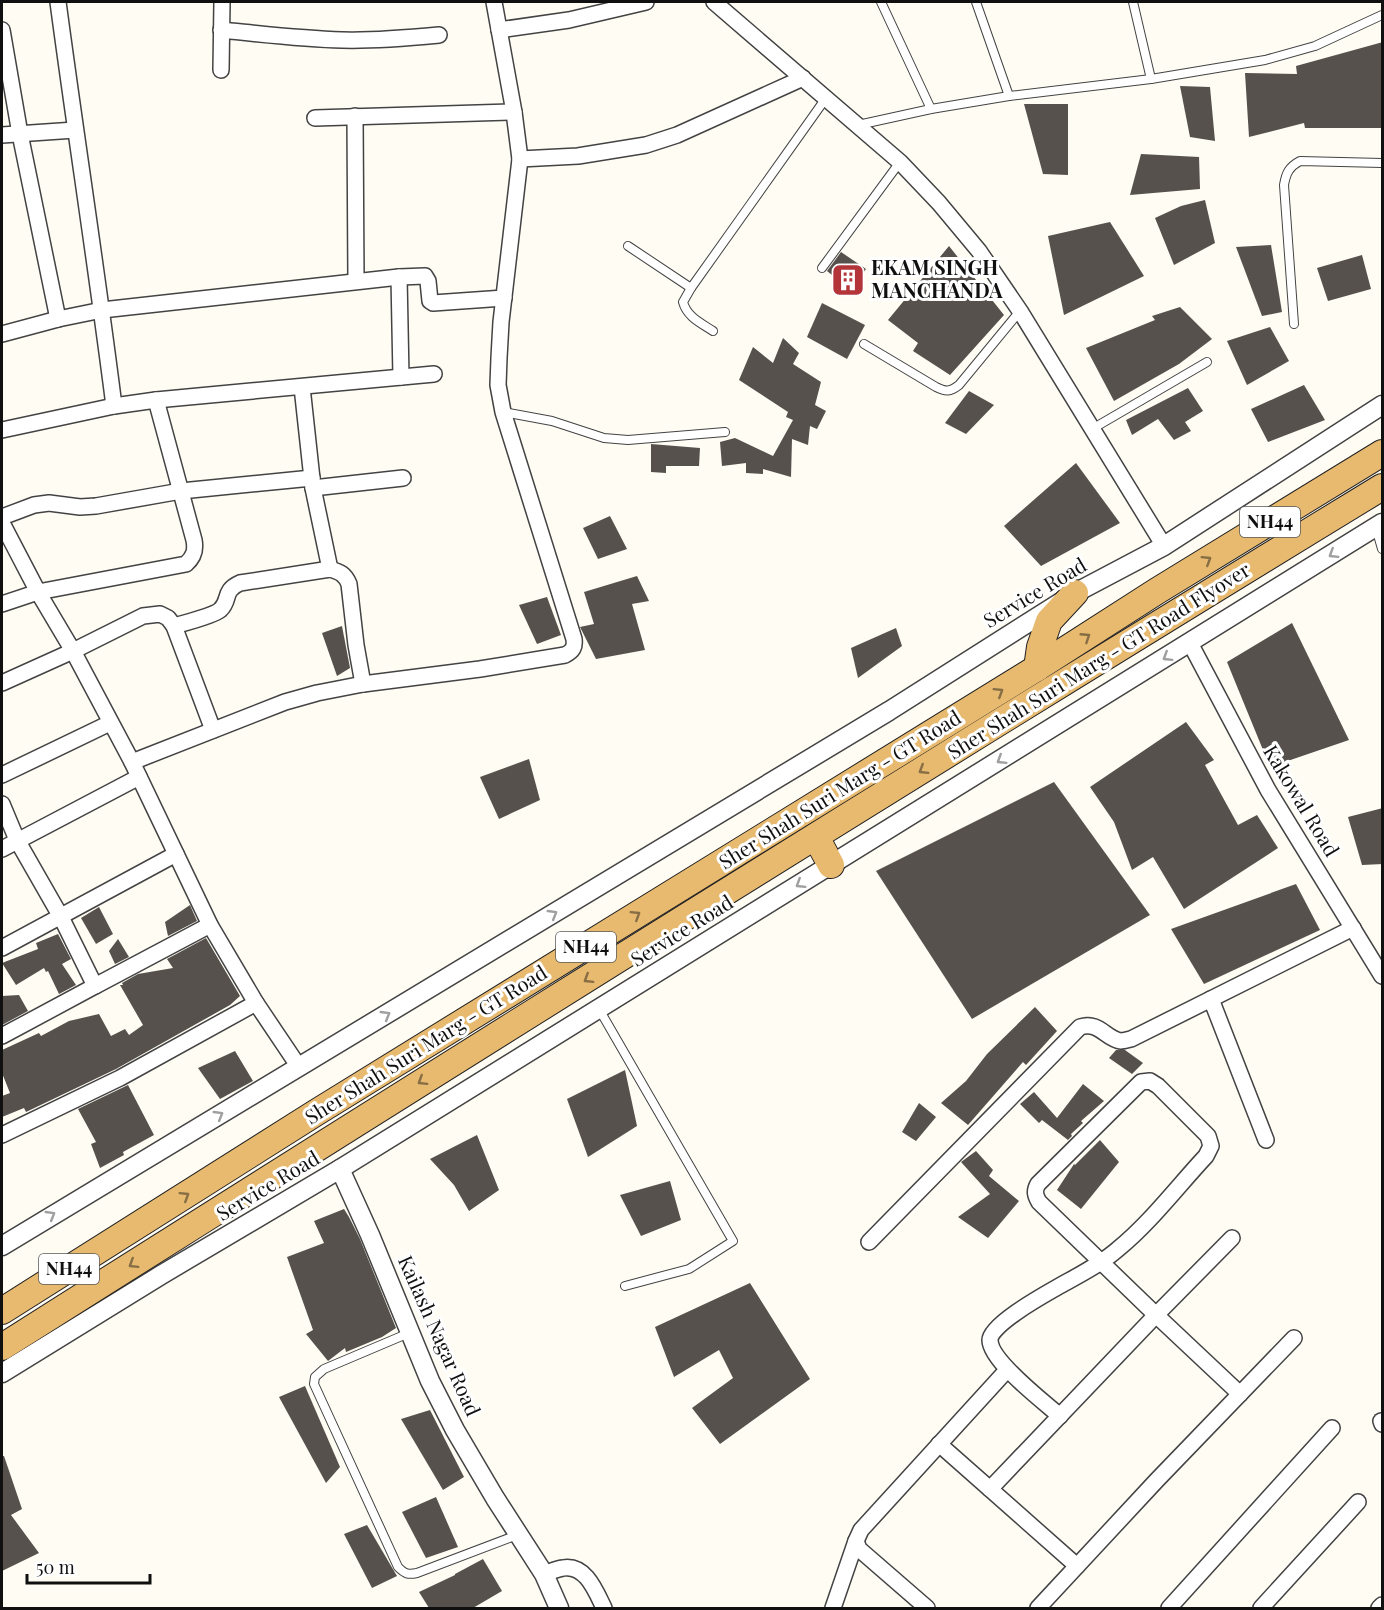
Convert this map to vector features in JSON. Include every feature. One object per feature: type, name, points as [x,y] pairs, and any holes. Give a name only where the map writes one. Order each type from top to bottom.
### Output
[{"type":"highway","name":"Sher Shah Suri Marg - GT Road Flyover","points":[[1037,668],[1157,591],[1383,453]]},
{"type":"highway","name":"Sher Shah Suri Marg - GT Road Flyover","points":[[816,837],[1383,487]]},
{"type":"highway","points":[[1037,668],[1040,647],[1049,621],[1075,593]]},
{"type":"highway","name":"Sher Shah Suri Marg - GT Road","points":[[2,1311],[317,1112],[1037,668]]},
{"type":"highway","points":[[816,837],[831,865]]},
{"type":"highway","name":"Sher Shah Suri Marg - GT Road","points":[[2,1347],[329,1139],[816,837]]},
{"type":"street","points":[[58,2],[114,406]]},
{"type":"street","points":[[221,70],[222,2]]},
{"type":"street","points":[[132,762],[285,702],[317,693],[363,684],[565,655],[572,651],[575,645],[503,412],[498,385],[501,322],[520,159],[494,2]]},
{"type":"street","points":[[499,30],[569,20],[646,2]]},
{"type":"street","points":[[714,2],[900,162],[939,203],[979,251],[1020,311],[1164,546]]},
{"type":"street","points":[[2,30],[20,134],[58,319]]},
{"type":"street","points":[[221,30],[320,40],[388,39],[439,35]]},
{"type":"street","points":[[520,159],[578,156],[646,145],[677,135],[803,78]]},
{"type":"street","points":[[315,118],[514,112]]},
{"type":"street","points":[[355,116],[356,281]]},
{"type":"street","points":[[2,135],[75,130]]},
{"type":"street","points":[[2,334],[102,310],[399,277],[425,276],[428,281],[430,301],[433,303],[504,298]]},
{"type":"street","points":[[399,277],[401,377]]},
{"type":"street","points":[[2,430],[114,406],[156,400],[434,374]]},
{"type":"street","points":[[302,387],[313,483],[330,569]]},
{"type":"street","points":[[2,604],[38,592],[186,564],[190,560],[195,547],[156,400]]},
{"type":"street","name":"Service Road","points":[[2,1246],[889,711],[1075,593],[1164,546],[1383,405]]},
{"type":"street","points":[[2,517],[34,505],[48,503],[80,507],[96,506],[181,491],[402,478]]},
{"type":"street","points":[[2,523],[132,762],[210,925],[256,1003],[299,1067]]},
{"type":"street","name":"Service Road","points":[[2,1373],[160,1275],[340,1169],[1379,525]]},
{"type":"street","points":[[174,626],[217,612],[224,604],[228,591],[240,583],[330,569],[340,572],[349,584],[363,684]]},
{"type":"street","points":[[2,683],[143,616],[160,614],[168,618],[174,626],[213,730]]},
{"type":"street","name":"Kakowal Road","points":[[1190,643],[1268,790],[1383,976]]},
{"type":"street","points":[[2,775],[110,723]]},
{"type":"street","points":[[2,849],[138,777]]},
{"type":"street","points":[[2,804],[17,840],[61,917],[95,986]]},
{"type":"street","points":[[2,948],[177,854]]},
{"type":"street","points":[[2,1036],[210,925]]},
{"type":"street","points":[[869,1242],[1080,1027],[1088,1025],[1096,1027],[1122,1041],[1131,1039],[1353,928]]},
{"type":"street","points":[[1211,999],[1266,1140]]},
{"type":"street","points":[[2,1135],[120,1078],[256,1003]]},
{"type":"street","points":[[1060,1416],[1007,1370],[990,1347],[989,1337],[996,1327],[1035,1299],[1100,1262],[1117,1251],[1206,1156],[1211,1146],[1208,1136],[1158,1086],[1150,1081],[1142,1082],[1133,1089],[1038,1184],[1035,1196],[1100,1262],[1240,1394]]},
{"type":"street","name":"Kailash Nagar Road","points":[[340,1169],[370,1235],[430,1381],[455,1430],[495,1498],[544,1574],[559,1608]]},
{"type":"street","points":[[990,1490],[1232,1238]]},
{"type":"street","points":[[1038,1608],[1294,1338]]},
{"type":"street","points":[[833,1608],[861,1530],[1007,1370]]},
{"type":"street","points":[[1169,1608],[1332,1428]]},
{"type":"street","points":[[939,1444],[1077,1566]]},
{"type":"street","points":[[1261,1608],[1358,1502]]},
{"type":"street","points":[[856,1541],[859,1549],[927,1608]]},
{"type":"street","points":[[544,1574],[563,1568],[579,1570],[592,1585],[604,1608]]},
{"type":"street","points":[[1379,1608],[1383,1605]]},
{"type":"lane","points":[[881,2],[930,109]]},
{"type":"lane","points":[[976,2],[1009,96]]},
{"type":"lane","points":[[1133,2],[1151,79]]},
{"type":"lane","points":[[858,124],[1009,96],[1151,79],[1265,60],[1315,46],[1383,15]]},
{"type":"lane","points":[[713,331],[690,315],[683,302],[826,98]]},
{"type":"lane","points":[[1294,324],[1284,185],[1286,174],[1291,166],[1300,161],[1383,163]]},
{"type":"lane","points":[[822,268],[900,162]]},
{"type":"lane","points":[[628,246],[691,288]]},
{"type":"lane","points":[[864,344],[944,392],[951,392],[1020,311]]},
{"type":"lane","points":[[1092,429],[1207,362]]},
{"type":"lane","points":[[503,412],[552,421],[604,438],[628,440],[725,432]]},
{"type":"lane","points":[[1379,525],[1383,549]]},
{"type":"lane","points":[[599,1009],[733,1241],[689,1269],[625,1286]]},
{"type":"lane","points":[[410,1332],[324,1369],[315,1377],[314,1384],[398,1567],[409,1575],[417,1573],[519,1534]]},
{"type":"building","points":[[1383,42],[1383,128],[1305,128],[1304,123],[1249,137],[1245,73],[1297,74],[1296,66]]},
{"type":"building","points":[[1180,86],[1210,87],[1215,141],[1190,137]]},
{"type":"building","points":[[1024,104],[1068,104],[1068,175],[1043,174]]},
{"type":"building","points":[[1141,154],[1199,157],[1200,189],[1130,195]]},
{"type":"building","points":[[1205,200],[1215,243],[1174,265],[1155,218],[1181,206]]},
{"type":"building","points":[[1110,222],[1144,276],[1064,315],[1048,236]]},
{"type":"building","points":[[1271,245],[1282,312],[1262,316],[1236,247]]},
{"type":"building","points":[[949,246],[1004,315],[950,375],[913,351],[918,343],[888,320]]},
{"type":"building","name":"EKAM SINGH MANCHANDA","points":[[841,252],[866,269],[851,290],[827,271]]},
{"type":"building","points":[[1362,255],[1371,289],[1328,301],[1317,268]]},
{"type":"building","points":[[822,303],[865,325],[847,359],[807,337]]},
{"type":"building","points":[[1180,307],[1212,339],[1179,364],[1114,401],[1086,348],[1155,320],[1152,316]]},
{"type":"building","points":[[1270,327],[1289,361],[1247,385],[1227,341]]},
{"type":"building","points":[[783,338],[799,353],[793,364],[821,382],[815,405],[826,411],[817,429],[810,426],[808,445],[792,439],[791,477],[763,469],[763,474],[746,473],[746,463],[722,466],[720,442],[735,438],[773,456],[793,420],[786,417],[788,412],[739,380],[753,347],[773,363]]},
{"type":"building","points":[[1304,385],[1325,420],[1268,442],[1251,409]]},
{"type":"building","points":[[1188,388],[1203,411],[1185,422],[1191,431],[1174,440],[1158,419],[1132,435],[1126,420]]},
{"type":"building","points":[[969,391],[994,405],[966,434],[945,423]]},
{"type":"building","points":[[651,444],[700,448],[699,466],[666,466],[666,473],[651,472]]},
{"type":"building","points":[[1076,463],[1120,523],[1041,566],[1004,526]]},
{"type":"building","points":[[610,516],[627,549],[598,559],[583,528]]},
{"type":"building","points":[[637,576],[649,601],[632,604],[645,650],[596,659],[580,627],[594,624],[584,592]]},
{"type":"building","points":[[547,597],[561,635],[537,644],[519,605]]},
{"type":"building","points":[[1292,623],[1349,740],[1270,767],[1227,662]]},
{"type":"building","points":[[342,626],[350,668],[337,676],[322,633]]},
{"type":"building","points":[[896,628],[902,646],[858,678],[851,648]]},
{"type":"building","points":[[1186,722],[1214,760],[1205,765],[1238,825],[1257,815],[1278,848],[1184,909],[1153,857],[1132,870],[1114,822],[1090,787]]},
{"type":"building","points":[[529,759],[540,800],[499,819],[480,777]]},
{"type":"building","points":[[1054,782],[1150,915],[972,1019],[876,871]]},
{"type":"building","points":[[1383,808],[1383,864],[1362,865],[1348,817]]},
{"type":"building","points":[[1296,884],[1320,930],[1204,984],[1171,929]]},
{"type":"building","points":[[190,905],[197,921],[168,936],[165,922]]},
{"type":"building","points":[[99,907],[113,934],[96,944],[81,918]]},
{"type":"building","points":[[58,934],[71,959],[62,964],[76,985],[59,994],[48,971],[46,972],[44,968],[16,985],[2,963],[38,949],[36,943]]},
{"type":"building","points":[[206,938],[240,996],[230,1005],[116,1069],[26,1112],[24,1108],[2,1117],[2,1096],[10,1093],[2,1073],[2,1050],[39,1033],[41,1036],[69,1021],[99,1014],[111,1036],[125,1029],[129,1035],[143,1025],[120,985],[138,974],[173,968],[167,959]]},
{"type":"building","points":[[118,939],[129,957],[115,964],[109,951]]},
{"type":"building","points":[[19,995],[28,1011],[2,1025],[2,996]]},
{"type":"building","points":[[1035,1007],[1057,1031],[1026,1065],[1023,1062],[968,1125],[941,1103],[966,1081],[987,1054]]},
{"type":"building","points":[[1116,1050],[1125,1050],[1143,1063],[1132,1074],[1109,1058]]},
{"type":"building","points":[[235,1051],[253,1081],[220,1099],[198,1068]]},
{"type":"building","points":[[625,1070],[637,1126],[588,1157],[567,1099]]},
{"type":"building","points":[[1083,1084],[1104,1101],[1081,1121],[1083,1123],[1068,1140],[1042,1120],[1039,1123],[1020,1104],[1034,1092],[1057,1118]]},
{"type":"building","points":[[128,1085],[154,1135],[100,1168],[91,1144],[96,1142],[78,1109]]},
{"type":"building","points":[[919,1103],[936,1117],[916,1141],[902,1132]]},
{"type":"building","points":[[477,1135],[499,1190],[469,1211],[454,1185],[430,1159]]},
{"type":"building","points":[[1100,1140],[1119,1162],[1081,1209],[1057,1190],[1074,1164]]},
{"type":"building","points":[[976,1151],[993,1170],[989,1176],[1019,1201],[988,1238],[958,1217],[990,1194],[961,1162]]},
{"type":"building","points":[[670,1181],[681,1220],[641,1236],[620,1195]]},
{"type":"building","points":[[344,1209],[360,1239],[396,1328],[382,1337],[346,1352],[345,1348],[328,1361],[306,1334],[313,1330],[287,1257],[324,1243],[314,1221]]},
{"type":"building","points":[[750,1283],[810,1379],[720,1444],[692,1408],[733,1378],[719,1350],[674,1377],[655,1327]]},
{"type":"building","points":[[305,1386],[340,1467],[326,1483],[279,1397]]},
{"type":"building","points":[[430,1410],[464,1477],[443,1490],[401,1419]]},
{"type":"building","points":[[2,1456],[4,1456],[22,1509],[11,1515],[39,1553],[2,1571]]},
{"type":"building","points":[[436,1497],[458,1547],[426,1558],[402,1512]]},
{"type":"building","points":[[367,1525],[397,1576],[372,1588],[344,1534]]},
{"type":"building","points":[[483,1559],[502,1591],[473,1608],[429,1608],[419,1592]]},
{"type":"place","name":"EKAM SINGH MANCHANDA","points":[[848,280]]}]
